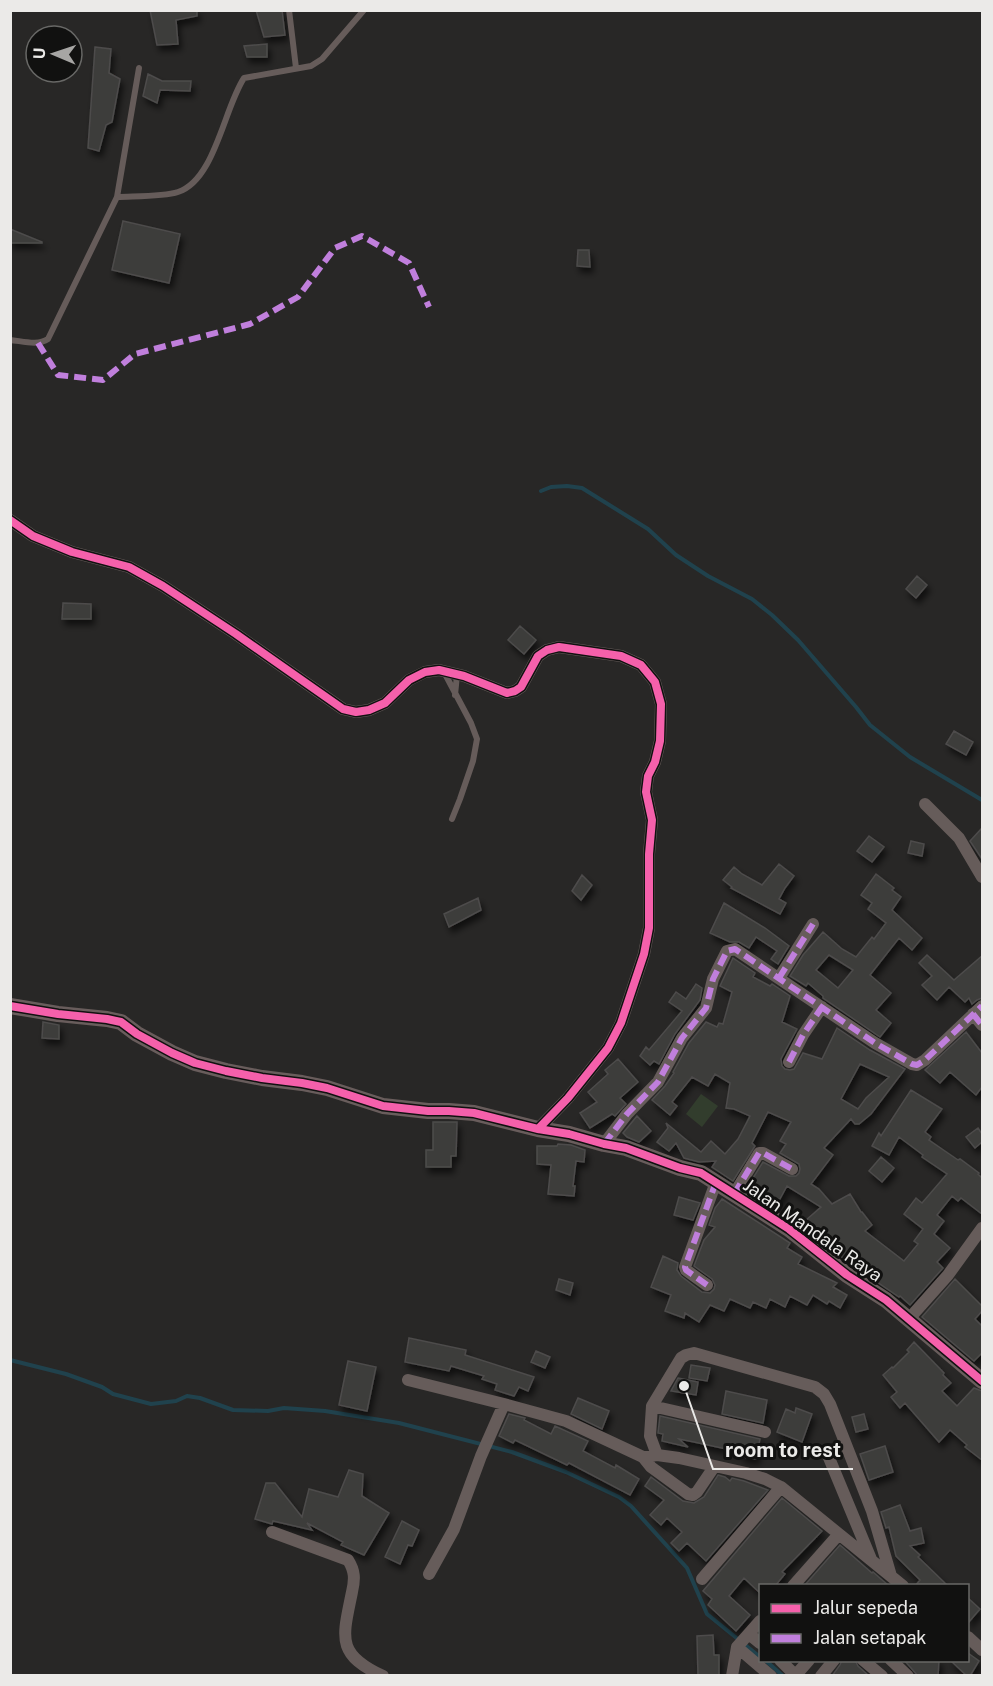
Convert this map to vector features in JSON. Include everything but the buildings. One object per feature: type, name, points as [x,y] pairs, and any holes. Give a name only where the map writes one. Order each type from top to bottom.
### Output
[{"type":"street","points":[[12,524],[33,536],[72,552],[129,567],[163,586],[343,709],[356,712],[385,704],[409,680],[425,672],[439,670],[507,693],[521,687],[538,656],[547,650],[559,647],[621,657],[641,665],[656,682],[661,705],[660,741],[655,762],[648,776],[646,792],[652,820],[649,854],[649,928],[644,954],[621,1023],[608,1048],[568,1098],[538,1129]]},
{"type":"street","points":[[925,804],[959,838],[982,877]]},
{"type":"street","points":[[778,978],[813,924]]},
{"type":"street","points":[[604,1144],[627,1114],[658,1082],[682,1038],[706,1008],[713,979],[727,951],[735,949],[875,1043],[912,1064],[917,1065],[925,1060],[978,1010],[982,1025]]},
{"type":"street","name":"Jalan Mandala Raya","points":[[10,1006],[121,1022],[136,1034],[172,1053],[195,1063],[226,1071],[327,1088],[383,1106],[474,1113],[626,1148],[680,1168],[701,1173],[789,1228],[848,1275],[886,1300],[982,1381]]},
{"type":"street","points":[[789,1062],[803,1035],[822,1007]]},
{"type":"street","points":[[734,1194],[759,1153],[792,1169]]},
{"type":"street","points":[[707,1285],[685,1267],[716,1182]]},
{"type":"street","points":[[909,1320],[948,1275],[982,1228]]},
{"type":"street","points":[[657,1455],[650,1436],[652,1406],[681,1358],[686,1354],[694,1353],[815,1387],[824,1394],[830,1404],[872,1511],[891,1576]]},
{"type":"street","points":[[408,1380],[566,1421],[643,1457],[651,1467],[688,1494],[693,1495],[696,1492],[714,1467]]},
{"type":"street","points":[[429,1574],[454,1529],[481,1456],[504,1404]]},
{"type":"street","points":[[652,1406],[765,1432]]},
{"type":"street","points":[[827,1453],[871,1560]]},
{"type":"street","points":[[643,1457],[657,1455],[673,1457],[765,1479],[781,1487],[901,1584]]},
{"type":"street","points":[[702,1579],[781,1487]]},
{"type":"street","points":[[272,1532],[348,1560],[355,1577],[344,1631],[346,1644],[352,1657],[383,1676]]},
{"type":"street","points":[[795,1584],[839,1534]]},
{"type":"street","points":[[732,1676],[737,1647],[759,1622]]},
{"type":"street","points":[[750,1634],[759,1643]]},
{"type":"street","points":[[969,1639],[982,1650]]},
{"type":"street","points":[[737,1647],[771,1676]]},
{"type":"street","points":[[782,1662],[796,1675],[807,1662]]},
{"type":"street","points":[[821,1676],[832,1662]]},
{"type":"street","points":[[865,1662],[882,1676]]},
{"type":"street","points":[[893,1662],[908,1676]]},
{"type":"lane","points":[[289,10],[296,68]]},
{"type":"lane","points":[[117,197],[177,193],[192,185],[207,163],[224,128],[238,87],[244,78],[311,66],[322,59],[364,10]]},
{"type":"lane","points":[[10,340],[39,343],[48,339],[117,197],[139,68]]},
{"type":"lane","points":[[443,672],[471,723],[477,739],[473,761],[452,819]]},
{"type":"lane","points":[[455,696],[457,675]]},
{"type":"green space","points":[[701,1094],[718,1106],[702,1127],[686,1114]]},
{"type":"waterway","points":[[541,491],[551,487],[582,488],[648,529],[676,555],[708,576],[752,599],[798,640],[870,725],[910,757],[982,800]]},
{"type":"waterway","points":[[10,1360],[66,1374],[102,1387],[113,1394],[151,1404],[176,1401],[187,1396],[200,1398],[233,1410],[268,1411],[284,1408],[325,1411],[399,1423],[512,1452],[566,1472],[619,1497],[631,1506],[687,1568],[707,1614],[759,1656]]},
{"type":"waterway","points":[[767,1662],[783,1676]]},
{"type":"marked path","points":[[38,343],[58,375],[103,380],[135,354],[250,324],[298,297],[335,248],[362,236],[409,263],[429,307]]},
{"type":"marked path","points":[[779,978],[813,924]]},
{"type":"marked path","points":[[604,1144],[627,1114],[658,1082],[682,1038],[706,1008],[713,979],[727,951],[735,949],[875,1043],[912,1064],[917,1065],[925,1060],[982,1006]]},
{"type":"marked path","points":[[789,1062],[803,1035],[822,1007]]},
{"type":"marked path","points":[[973,1014],[982,1025]]},
{"type":"marked path","points":[[734,1194],[759,1153],[792,1169]]},
{"type":"marked path","points":[[707,1285],[685,1267],[716,1182]]},
{"type":"cycle path","points":[[10,520],[33,536],[72,552],[129,567],[163,586],[236,634],[343,709],[356,712],[369,710],[385,703],[409,680],[425,672],[439,670],[464,676],[507,693],[515,691],[521,687],[538,656],[547,650],[559,647],[621,656],[641,665],[655,682],[661,704],[660,741],[655,762],[648,776],[646,792],[652,820],[649,854],[649,928],[644,954],[621,1023],[608,1048],[568,1098],[538,1129]]},
{"type":"cycle path","points":[[10,1006],[121,1022],[137,1034],[172,1053],[195,1063],[226,1071],[327,1088],[383,1106],[474,1113],[626,1148],[680,1168],[701,1173],[789,1229],[847,1275],[886,1300],[982,1381]]},
{"type":"place","name":"room to rest","points":[[684,1386]]}]
